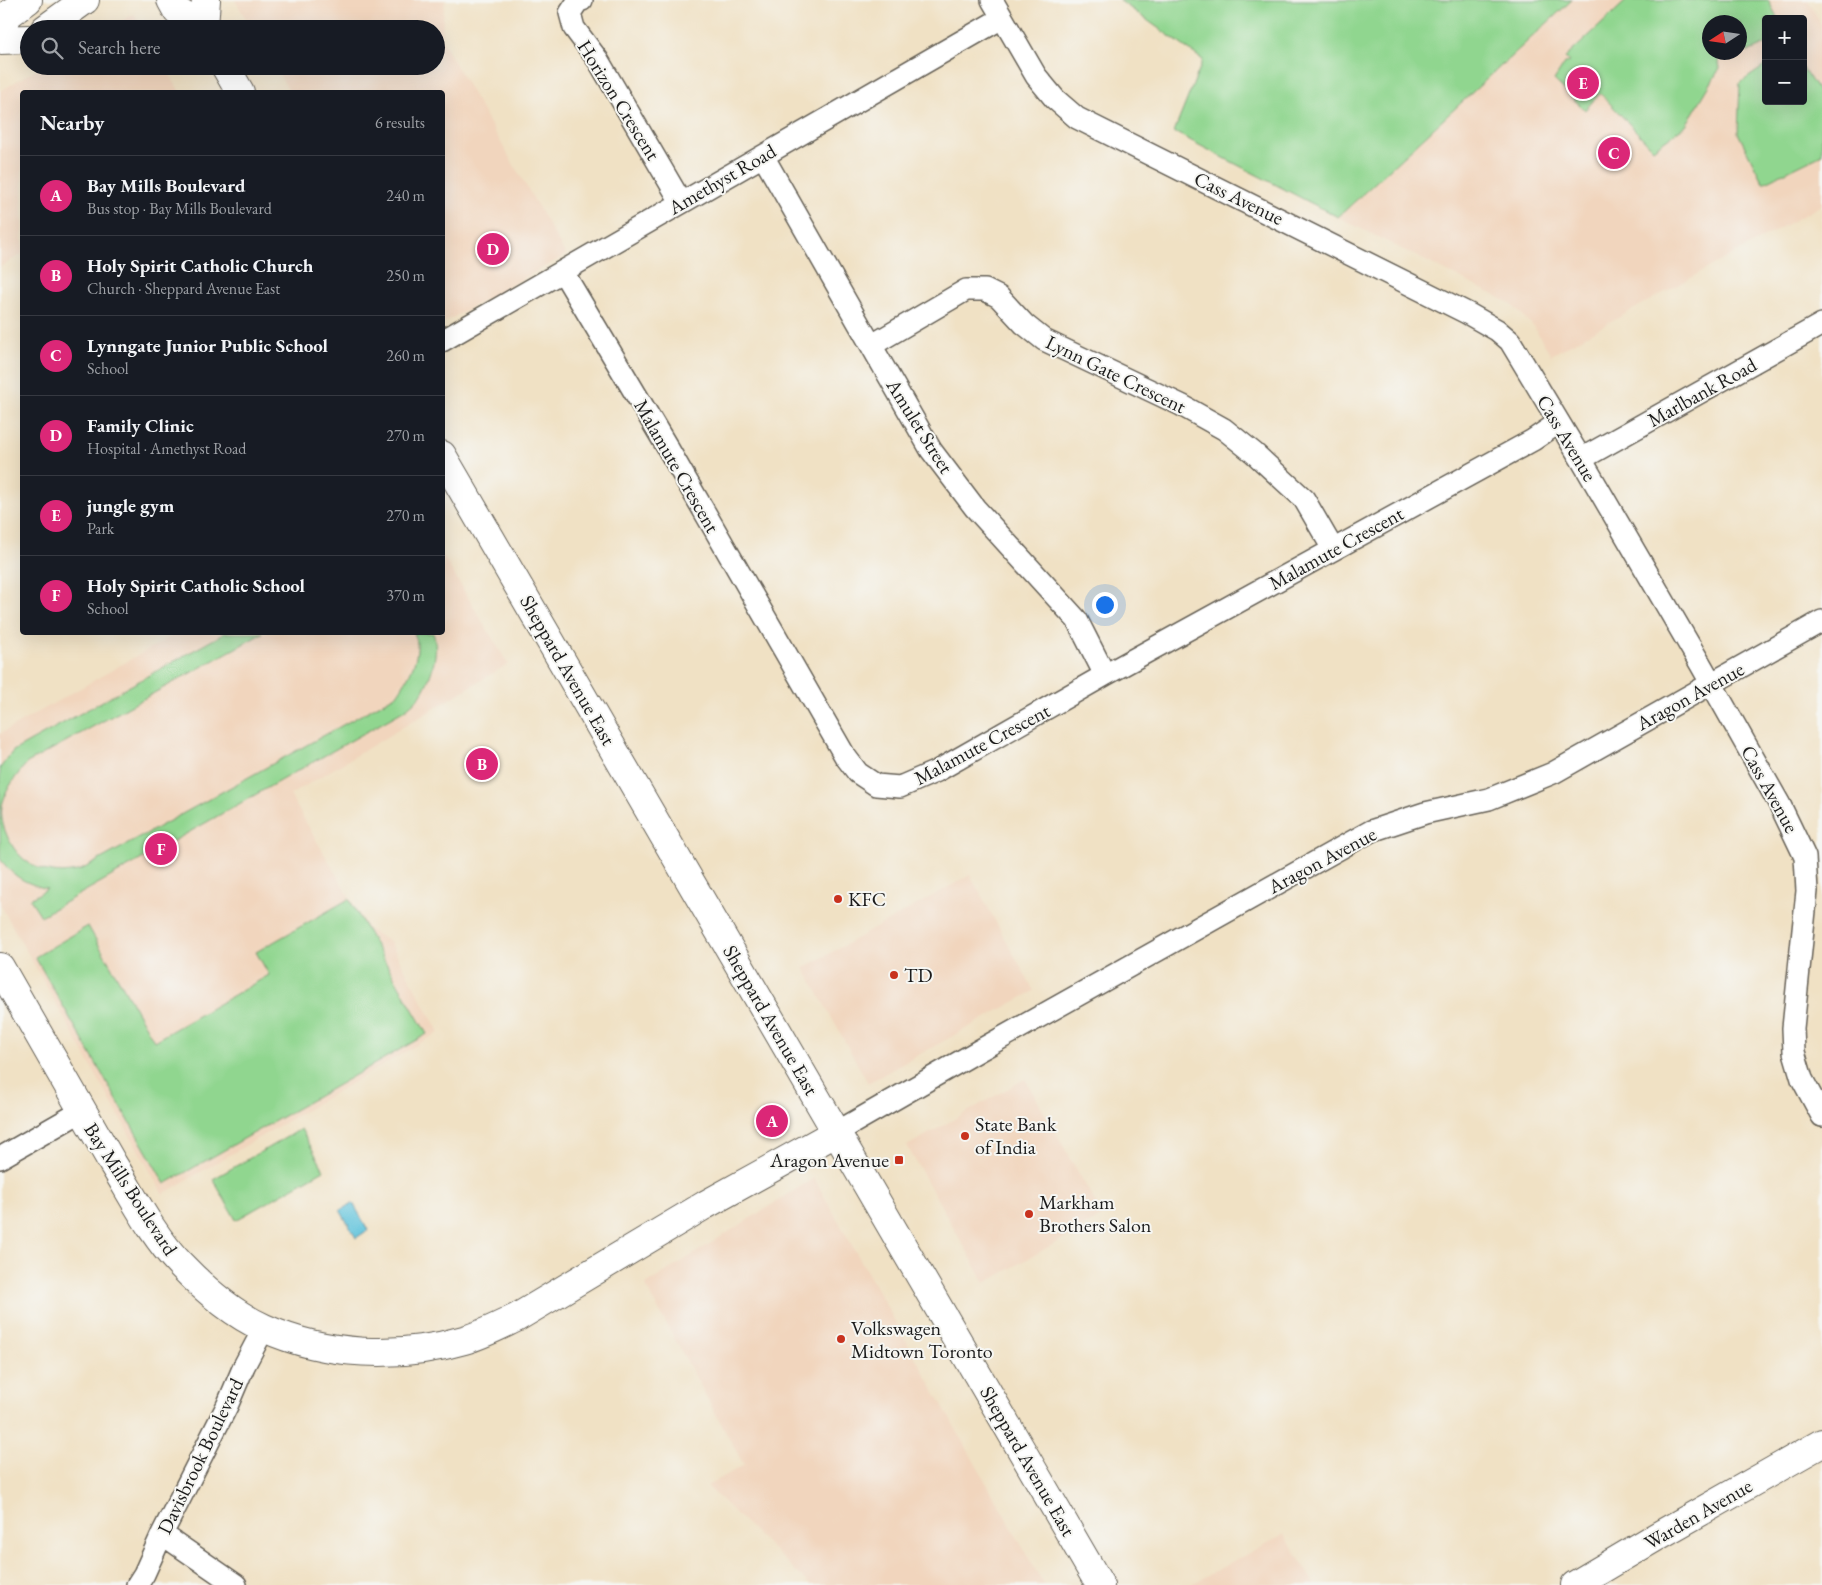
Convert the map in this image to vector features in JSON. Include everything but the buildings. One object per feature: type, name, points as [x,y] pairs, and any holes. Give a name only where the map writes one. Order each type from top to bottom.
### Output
[{"type":"main road","points":[[0,28],[9,14],[28,0]]},
{"type":"main road","points":[[57,20],[85,0]]},
{"type":"main road","points":[[171,0],[177,10],[205,18]]},
{"type":"main road","points":[[0,40],[20,39]]},
{"type":"main road","points":[[230,75],[239,90]]},
{"type":"main road","name":"Sheppard Avenue East","points":[[445,460],[1100,1585]]},
{"type":"main road","name":"Bay Mills Boulevard","points":[[0,968],[152,1229],[179,1263],[208,1291],[242,1315],[264,1328],[307,1343],[352,1351],[395,1352],[433,1347],[464,1340],[491,1330],[516,1318],[696,1210],[837,1132]]},
{"type":"main road","name":"Warden Avenue","points":[[1575,1585],[1656,1537],[1822,1444]]},
{"type":"street","name":"Horizon Crescent","points":[[582,0],[578,1],[570,13],[574,28],[598,60],[681,202]]},
{"type":"street","name":"Amethyst Road","points":[[445,339],[763,156],[997,9]]},
{"type":"street","name":"Cass Avenue","points":[[997,9],[1036,76],[1055,99],[1077,118],[1265,211],[1497,330],[1510,341],[1711,683],[1780,805],[1805,857],[1807,891],[1793,1036],[1794,1052],[1802,1079],[1822,1116]]},
{"type":"street","name":"Amulet Street","points":[[763,156],[931,450],[975,508],[1077,620],[1105,675]]},
{"type":"street","name":"Malamute Crescent","points":[[563,272],[666,445],[845,756],[858,773],[876,785],[900,787],[937,772],[1105,675],[1534,440],[1558,423]]},
{"type":"street","name":"Lynn Gate Crescent","points":[[872,345],[966,290],[985,290],[999,297],[1024,324],[1044,340],[1181,405],[1224,429],[1304,499],[1333,549]]},
{"type":"street","name":"Marlbank Road","points":[[1581,459],[1822,324]]},
{"type":"street","name":"Aragon Avenue","points":[[837,1132],[1371,831],[1424,813],[1489,799],[1553,773],[1822,621]]},
{"type":"street","points":[[0,1158],[82,1111]]},
{"type":"street","name":"Davisbrook Boulevard","points":[[137,1585],[264,1328]]},
{"type":"street","points":[[162,1534],[236,1585]]},
{"type":"shaded area","points":[[235,0],[445,0],[443,20],[247,20]]},
{"type":"shaded area","points":[[1572,0],[1808,0],[1822,26],[1822,205],[1551,355],[1533,326],[1510,303],[1338,217]]},
{"type":"shaded area","points":[[134,14],[138,20],[124,20]]},
{"type":"shaded area","points":[[445,46],[566,255],[445,322],[445,90],[289,90],[280,75],[445,75]]},
{"type":"shaded area","points":[[28,75],[170,75],[179,90],[20,90],[20,255],[0,267],[0,91]]},
{"type":"shaded area","points":[[445,559],[508,664],[290,795],[368,929],[390,942],[439,1032],[163,1194],[0,904],[0,734],[173,635],[445,635]]},
{"type":"shaded area","points":[[970,875],[1034,991],[868,1083],[804,968]]},
{"type":"shaded area","points":[[1025,1079],[1103,1216],[985,1283],[907,1146]]},
{"type":"shaded area","points":[[814,1178],[1044,1585],[810,1585],[707,1486],[744,1465],[645,1285]]},
{"type":"shaded area","points":[[1284,1534],[1315,1585],[1190,1585]]},
{"type":"green space","points":[[1119,0],[1572,0],[1338,217],[1174,132],[1203,60]]},
{"type":"green space","points":[[1627,0],[1768,0],[1776,15],[1762,15],[1762,46],[1747,51],[1747,15],[1702,15],[1702,60],[1718,60],[1720,68],[1686,125],[1653,149],[1600,93],[1585,110],[1554,80],[1565,63],[1569,62],[1565,58]]},
{"type":"green space","points":[[1762,68],[1762,105],[1807,105],[1807,74],[1822,97],[1822,154],[1763,183],[1738,133],[1740,83]]},
{"type":"green space","points":[[221,635],[259,635],[27,763],[16,777],[7,791],[2,806],[3,822],[11,844],[26,861],[46,871],[57,873],[81,870],[397,695],[410,673],[416,657],[417,640],[415,635],[434,635],[435,640],[435,657],[431,674],[418,698],[405,710],[41,916],[30,899],[47,889],[21,879],[0,859],[0,768],[13,751]]},
{"type":"green space","points":[[349,899],[427,1034],[165,1184],[35,957],[88,926],[154,1041],[269,975],[256,952]]},
{"type":"green space","points":[[301,1129],[324,1170],[236,1220],[213,1179]]},
{"type":"water","points":[[353,1203],[368,1230],[356,1238],[340,1210]]},
{"type":"place","name":"jungle gym","points":[[1583,83]]},
{"type":"place","name":"Lynngate Junior Public School","points":[[1614,153]]},
{"type":"place","name":"Family Clinic","points":[[493,249]]},
{"type":"place","name":"Holy Spirit Catholic Church","points":[[482,764]]},
{"type":"place","name":"Holy Spirit Catholic School","points":[[161,849]]},
{"type":"place","name":"KFC","points":[[838,899]]},
{"type":"place","name":"TD","points":[[894,975]]},
{"type":"place","name":"Bay Mills Boulevard","points":[[772,1121]]},
{"type":"place","name":"State Bank of India","points":[[965,1136]]},
{"type":"place","name":"Aragon Avenue","points":[[899,1160]]},
{"type":"place","name":"Markham Brothers Salon","points":[[1029,1214]]},
{"type":"place","name":"Volkswagen Midtown Toronto","points":[[841,1339]]}]
